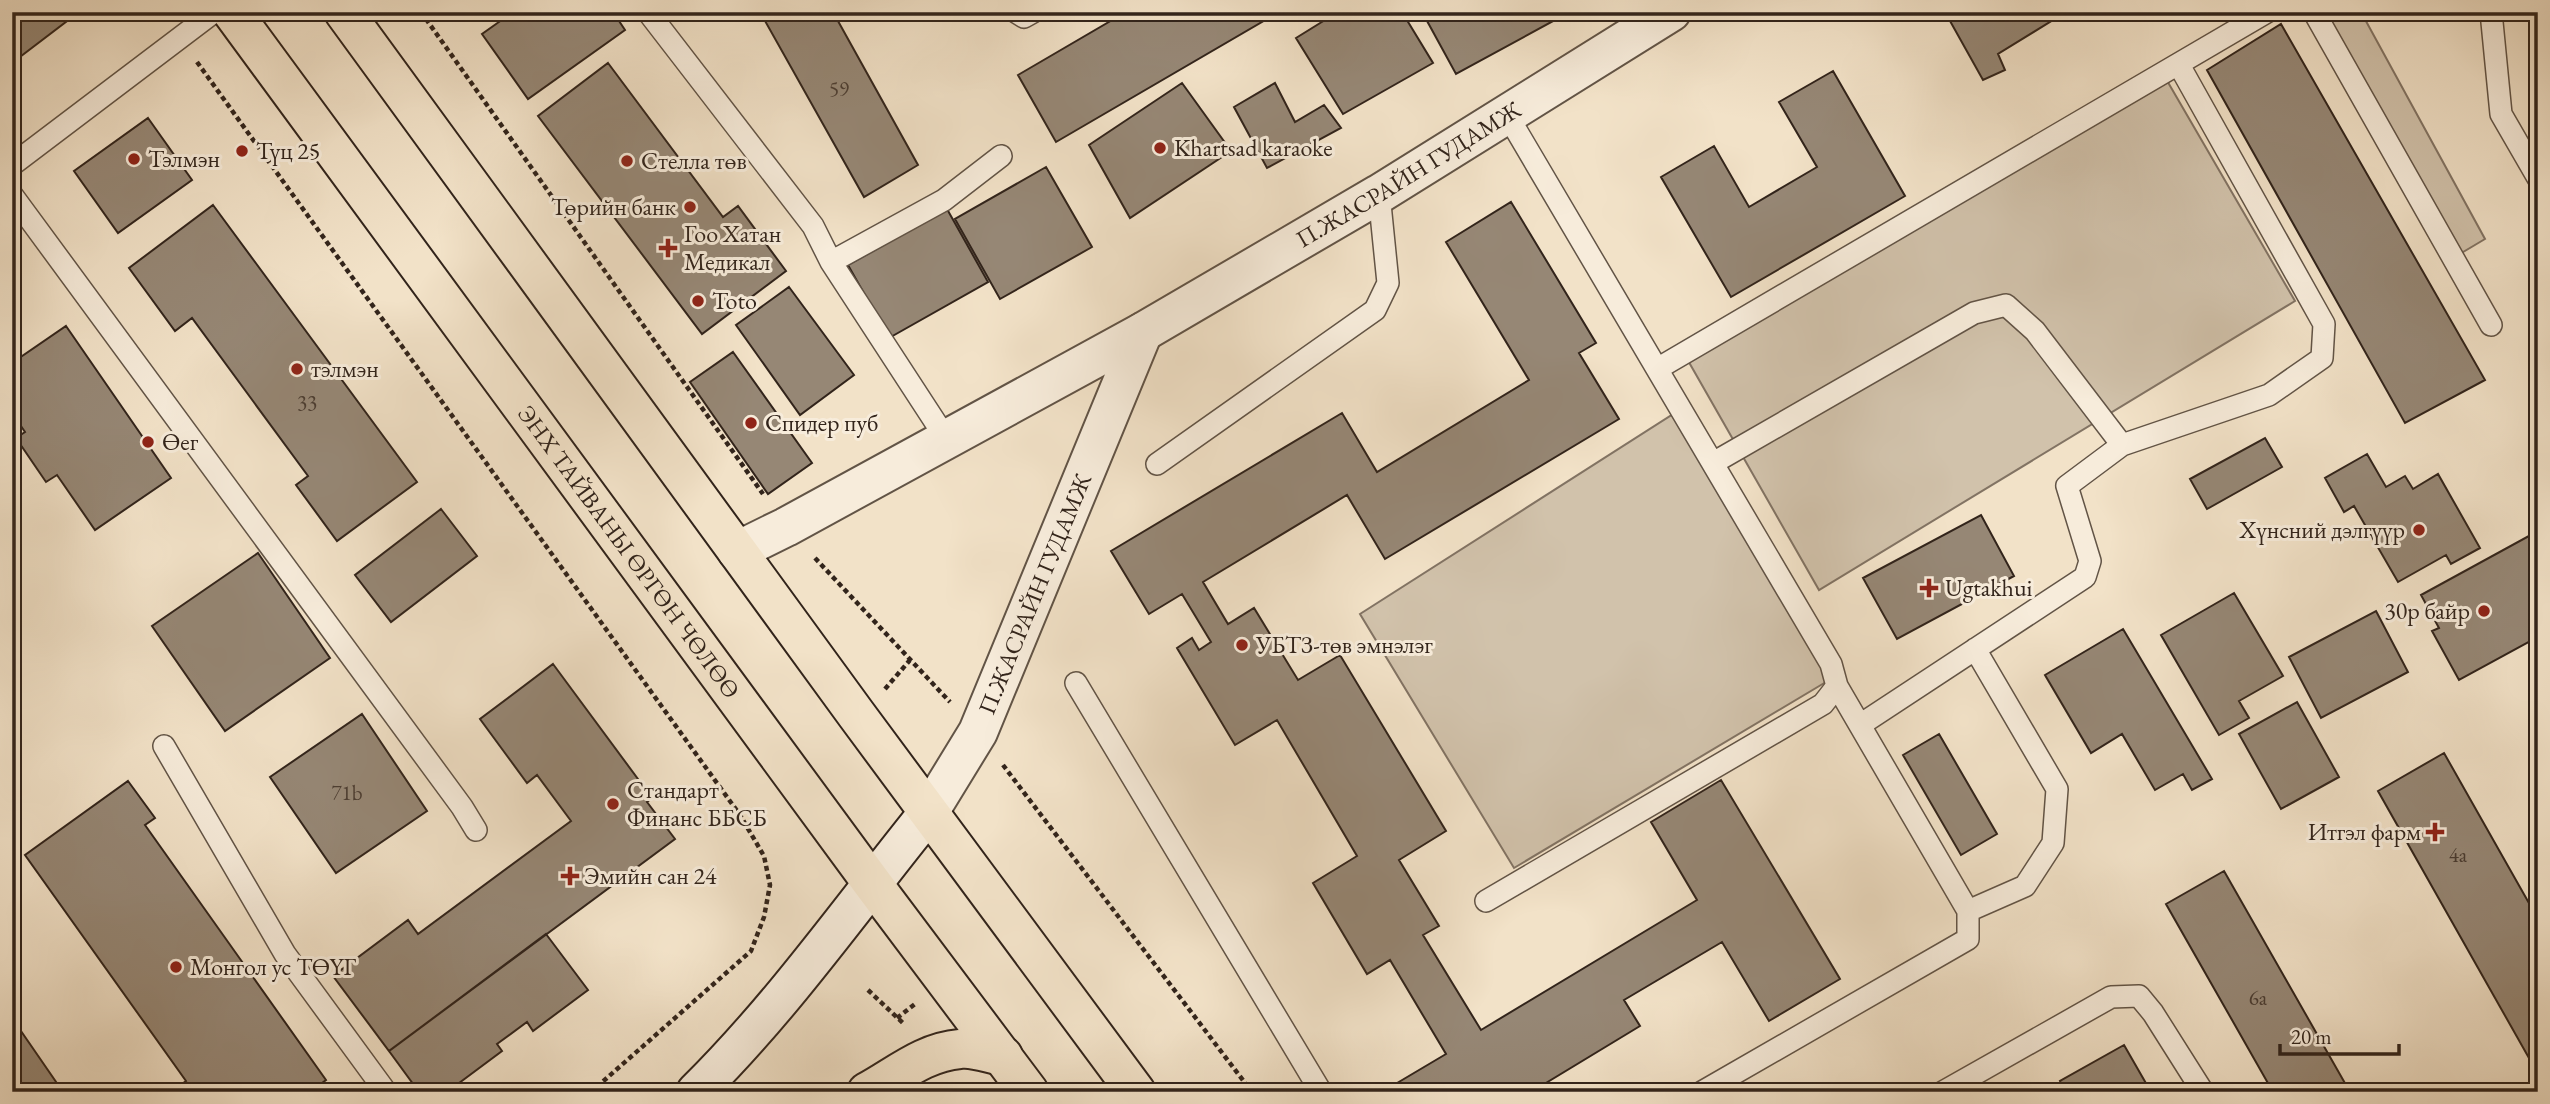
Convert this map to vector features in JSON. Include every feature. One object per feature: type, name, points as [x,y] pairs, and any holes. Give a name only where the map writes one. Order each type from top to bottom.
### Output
[{"type":"highway","name":"ЭНХ ТАЙВАНЫ ӨРГӨН ЧӨЛӨӨ","points":[[232,12],[872,883],[1029,1092]]},
{"type":"highway","points":[[344,12],[1136,1092]]},
{"type":"highway","points":[[867,1092],[900,1074],[926,1055],[962,1048],[1003,1056]]},
{"type":"street","name":"П.ЖАСРАЙН ГУДАМЖ","points":[[737,551],[786,527],[1143,332],[1379,194],[1671,12]]},
{"type":"street","name":"П.ЖАСРАЙН ГУДАМЖ","points":[[696,1092],[740,1049],[795,984],[929,812],[978,732],[1143,332]]},
{"type":"lane","points":[[12,165],[215,12]]},
{"type":"lane","points":[[648,12],[813,226],[831,262],[947,440]]},
{"type":"lane","points":[[1016,12],[1024,17],[1032,12]]},
{"type":"lane","points":[[1657,369],[2267,12]]},
{"type":"lane","points":[[2314,12],[2491,325]]},
{"type":"lane","points":[[2491,12],[2501,114],[2538,178]]},
{"type":"lane","points":[[1860,725],[2085,577],[2090,561],[2067,486],[2122,445],[2269,395],[2322,358],[2324,324],[2179,65]]},
{"type":"lane","points":[[1506,113],[1831,664],[1837,685],[1968,911],[1968,939],[1702,1092]]},
{"type":"lane","points":[[831,262],[944,200],[1001,156]]},
{"type":"lane","points":[[1157,464],[1375,310],[1388,283],[1379,194]]},
{"type":"lane","points":[[12,195],[462,807],[476,830]]},
{"type":"lane","points":[[1713,463],[1974,313],[2006,305],[2035,331],[2122,445]]},
{"type":"lane","points":[[1968,911],[2025,887],[2053,843],[2057,789],[1975,649]]},
{"type":"lane","points":[[1076,683],[1321,1092]]},
{"type":"lane","points":[[1486,901],[1823,704],[1837,685]]},
{"type":"lane","points":[[164,746],[285,954],[386,1092]]},
{"type":"lane","points":[[1942,1092],[2111,997],[2139,996],[2153,1013],[2203,1092]]},
{"type":"path","points":[[421,12],[786,527],[978,732],[1252,1092]]},
{"type":"path","points":[[179,38],[740,815],[764,856],[770,885],[764,917],[751,951],[591,1092]]},
{"type":"path","points":[[884,690],[910,660]]},
{"type":"path","points":[[868,990],[904,1024]]},
{"type":"path","points":[[897,1017],[922,1000]]},
{"type":"shaded area","points":[[2329,12],[2361,12],[2485,239],[2458,255],[2321,17]]},
{"type":"shaded area","points":[[2162,72],[2295,301],[1819,590],[1682,350]]},
{"type":"shaded area","points":[[1678,411],[1836,676],[1514,868],[1360,614]]},
{"type":"building","points":[[12,12],[66,12],[71,18],[12,63]]},
{"type":"building","points":[[513,12],[613,12],[625,30],[528,99],[482,34]]},
{"type":"building","points":[[760,12],[833,12],[918,165],[864,197]]},
{"type":"building","points":[[1126,12],[1279,12],[1056,142],[1018,75]]},
{"type":"building","points":[[1338,12],[1402,12],[1433,63],[1343,114],[1296,38]]},
{"type":"building","points":[[1438,12],[1566,14],[1456,74],[1426,19]]},
{"type":"building","points":[[1945,12],[2066,12],[1998,54],[2005,70],[1983,80]]},
{"type":"building","points":[[2281,24],[2485,380],[2405,423],[2207,70]]},
{"type":"building","name":"Стелла төв","points":[[608,63],[723,217],[738,206],[786,271],[702,334],[538,116]]},
{"type":"building","points":[[1833,71],[1905,196],[1731,297],[1661,177],[1714,146],[1749,207],[1817,167],[1779,102]]},
{"type":"building","name":"Khartsad karaoke","points":[[1182,83],[1231,151],[1130,218],[1089,145]]},
{"type":"building","points":[[1275,83],[1295,122],[1324,105],[1341,128],[1267,168],[1234,107]]},
{"type":"building","points":[[148,118],[192,180],[118,233],[74,171]]},
{"type":"building","points":[[1046,167],[1092,247],[1000,299],[955,219]]},
{"type":"building","name":"УБТЗ-төв эмнэлэг","points":[[1511,202],[1596,343],[1579,353],[1619,419],[1385,559],[1347,495],[1203,582],[1228,624],[1254,608],[1298,680],[1340,655],[1446,831],[1399,860],[1439,926],[1423,935],[1481,1030],[1697,900],[1651,822],[1721,780],[1840,979],[1769,1021],[1722,942],[1624,1000],[1640,1026],[1531,1092],[1389,1092],[1387,1089],[1446,1054],[1390,960],[1367,974],[1313,883],[1357,856],[1277,720],[1235,745],[1177,648],[1192,638],[1199,650],[1211,642],[1182,594],[1149,614],[1111,551],[1342,413],[1377,472],[1529,380],[1446,242]]},
{"type":"building","points":[[213,205],[417,482],[337,541],[296,485],[308,476],[192,318],[175,331],[129,268]]},
{"type":"building","points":[[947,209],[988,282],[889,338],[848,265]]},
{"type":"building","points":[[789,287],[854,375],[800,415],[736,325]]},
{"type":"building","points":[[66,326],[171,478],[95,530],[57,475],[46,482],[16,438],[25,432],[12,413],[12,363]]},
{"type":"building","name":"Спидер пуб","points":[[733,352],[812,463],[768,494],[690,382]]},
{"type":"building","points":[[2265,438],[2282,467],[2207,509],[2190,479]]},
{"type":"building","name":"Хүнсний дэлгүүр","points":[[2367,454],[2386,487],[2405,476],[2413,489],[2438,474],[2480,548],[2451,564],[2446,555],[2398,582],[2354,506],[2344,512],[2325,478]]},
{"type":"building","points":[[441,509],[477,556],[391,622],[355,575]]},
{"type":"building","points":[[1981,515],[2014,576],[1897,639],[1863,578]]},
{"type":"building","name":"30р байр","points":[[2538,531],[2538,637],[2459,680],[2432,631],[2439,628],[2421,595]]},
{"type":"building","points":[[258,553],[330,658],[225,731],[152,626]]},
{"type":"building","points":[[2234,593],[2283,676],[2239,701],[2249,718],[2219,735],[2161,635]]},
{"type":"building","points":[[2376,611],[2408,672],[2321,718],[2289,657]]},
{"type":"building","points":[[2123,629],[2212,779],[2192,790],[2183,774],[2155,790],[2122,734],[2091,753],[2045,675]]},
{"type":"building","points":[[553,664],[652,798],[647,802],[675,839],[389,1051],[333,976],[408,920],[418,934],[571,821],[537,775],[527,783],[480,719]]},
{"type":"building","points":[[2297,702],[2339,777],[2281,809],[2239,734]]},
{"type":"building","points":[[362,714],[427,811],[336,873],[270,777]]},
{"type":"building","points":[[1939,734],[1997,834],[1961,855],[1903,755]]},
{"type":"building","points":[[2444,753],[2538,919],[2538,1074],[2378,791]]},
{"type":"building","name":"Монгол ус ТӨҮГ","points":[[128,781],[155,818],[145,825],[326,1080],[310,1092],[171,1092],[186,1081],[25,855]]},
{"type":"building","points":[[2224,871],[2350,1092],[2273,1092],[2166,904]]},
{"type":"building","points":[[546,934],[588,990],[533,1031],[527,1022],[497,1044],[502,1051],[447,1092],[419,1092],[389,1051]]},
{"type":"building","points":[[12,1018],[63,1092],[12,1092]]},
{"type":"building","points":[[2124,1045],[2151,1092],[2065,1092],[2060,1081]]},
{"type":"place","name":"Khartsad karaoke","points":[[1160,148]]},
{"type":"place","name":"Түц 25","points":[[242,151]]},
{"type":"place","name":"Тэлмэн","points":[[134,159]]},
{"type":"place","name":"Стелла төв","points":[[627,161]]},
{"type":"place","name":"Төрийн банк","points":[[690,207]]},
{"type":"place","name":"Гоо Хатан Медикал","points":[[668,248]]},
{"type":"place","name":"Toto","points":[[698,301]]},
{"type":"place","name":"тэлмэн","points":[[297,369]]},
{"type":"place","name":"Спидер пуб","points":[[751,423]]},
{"type":"place","name":"Өег","points":[[148,442]]},
{"type":"place","name":"Хүнсний дэлгүүр","points":[[2419,530]]},
{"type":"place","name":"Ugtakhui","points":[[1929,588]]},
{"type":"place","name":"30р байр","points":[[2484,611]]},
{"type":"place","name":"УБТЗ-төв эмнэлэг","points":[[1242,645]]},
{"type":"place","name":"Стандарт Финанс ББСБ","points":[[613,804]]},
{"type":"place","name":"Итгэл фарм","points":[[2435,832]]},
{"type":"place","name":"Эмийн сан 24","points":[[570,876]]},
{"type":"place","name":"Монгол ус ТӨҮГ","points":[[176,967]]}]
